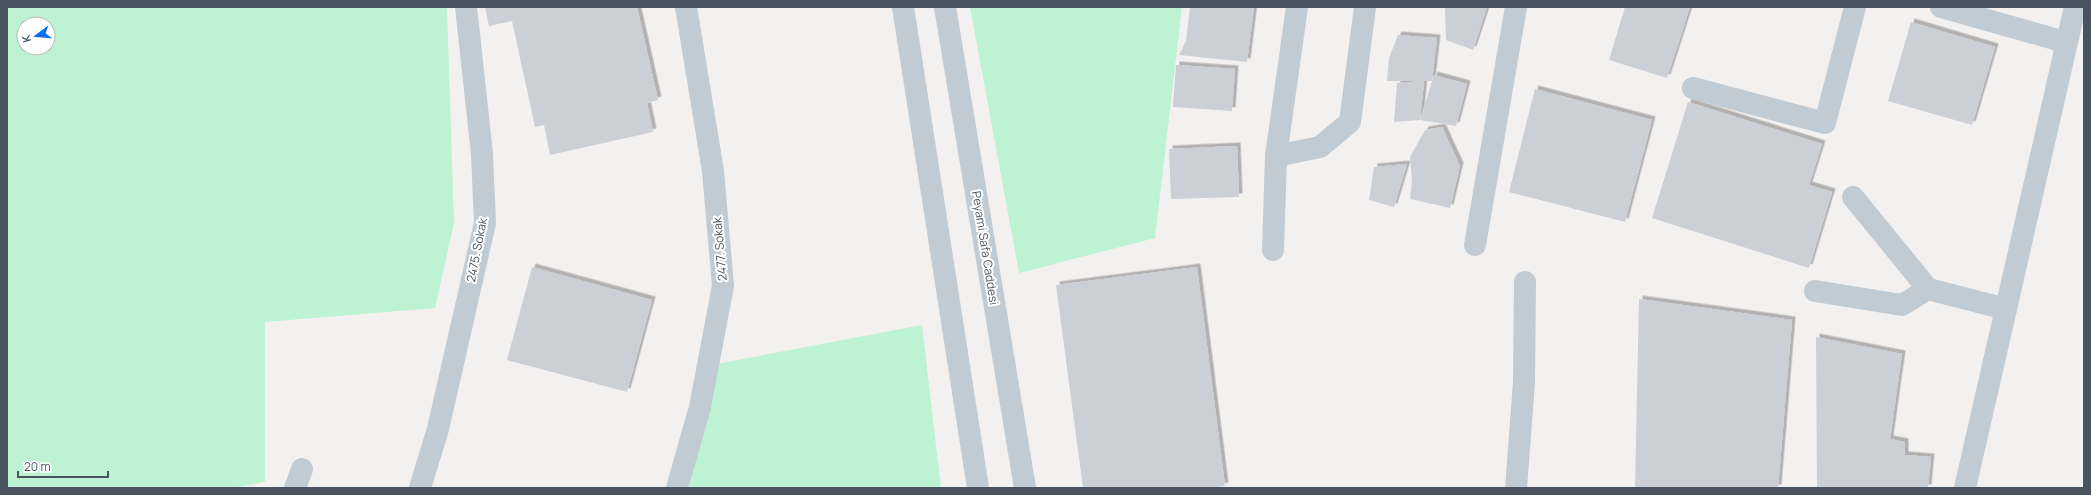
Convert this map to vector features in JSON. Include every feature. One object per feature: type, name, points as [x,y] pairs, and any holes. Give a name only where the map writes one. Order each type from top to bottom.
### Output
[{"type":"street","name":"2475. Sokak","points":[[420,488],[438,429],[485,223],[482,154],[466,7]]},
{"type":"street","name":"2477. Sokak","points":[[677,488],[700,407],[723,286],[713,171],[686,7]]},
{"type":"street","points":[[903,7],[978,488]]},
{"type":"street","name":"Peyami Safa Caddesi","points":[[945,7],[1025,488]]},
{"type":"street","points":[[1273,250],[1276,156],[1297,7]]},
{"type":"street","points":[[1276,156],[1320,148],[1350,122],[1365,7]]},
{"type":"street","points":[[1475,245],[1516,7]]},
{"type":"street","points":[[1693,88],[1825,122],[1855,7]]},
{"type":"street","points":[[1941,7],[2065,42]]},
{"type":"street","points":[[1965,488],[2065,42],[2075,7]]},
{"type":"street","points":[[1853,197],[1928,289],[2006,309]]},
{"type":"street","points":[[1516,488],[1524,382],[1525,282]]},
{"type":"street","points":[[1815,290],[1902,305],[1928,289]]},
{"type":"green space","points":[[7,7],[447,7],[454,223],[435,308],[265,322],[265,482],[233,488],[7,488]]},
{"type":"green space","points":[[970,7],[1182,7],[1155,238],[1019,273]]},
{"type":"green space","points":[[922,325],[941,488],[689,488],[716,364]]},
{"type":"building","points":[[485,7],[637,7],[658,100],[647,103],[653,132],[550,155],[544,125],[535,127],[512,21],[489,26]]},
{"type":"building","points":[[1190,7],[1254,7],[1247,62],[1179,55],[1186,41]]},
{"type":"building","points":[[1445,7],[1487,7],[1473,50],[1446,40]]},
{"type":"building","points":[[1625,7],[1690,7],[1667,78],[1609,60]]},
{"type":"building","points":[[1911,22],[1995,47],[1972,125],[1888,101]]},
{"type":"building","points":[[1398,35],[1437,38],[1432,81],[1387,81],[1389,58]]},
{"type":"building","points":[[1176,65],[1235,69],[1232,111],[1173,107]]},
{"type":"building","points":[[1434,75],[1467,84],[1456,126],[1420,120]]},
{"type":"building","points":[[1424,81],[1420,120],[1394,122],[1397,83]]},
{"type":"building","points":[[1535,89],[1652,120],[1625,222],[1509,192]]},
{"type":"building","points":[[1688,102],[1822,144],[1809,185],[1832,192],[1809,268],[1652,218]]},
{"type":"building","points":[[1442,127],[1460,166],[1450,208],[1410,199],[1412,181],[1410,157],[1425,130]]},
{"type":"building","points":[[1237,146],[1239,197],[1171,199],[1169,149]]},
{"type":"building","points":[[1407,164],[1394,207],[1369,200],[1374,167]]},
{"type":"building","points":[[532,267],[652,300],[627,392],[507,360]]},
{"type":"building","points":[[1197,267],[1225,486],[1211,488],[1083,488],[1056,285]]},
{"type":"building","points":[[1639,299],[1792,320],[1778,488],[1635,488]]},
{"type":"building","points":[[1816,337],[1902,354],[1890,439],[1905,442],[1905,455],[1931,457],[1928,488],[1817,488]]}]
